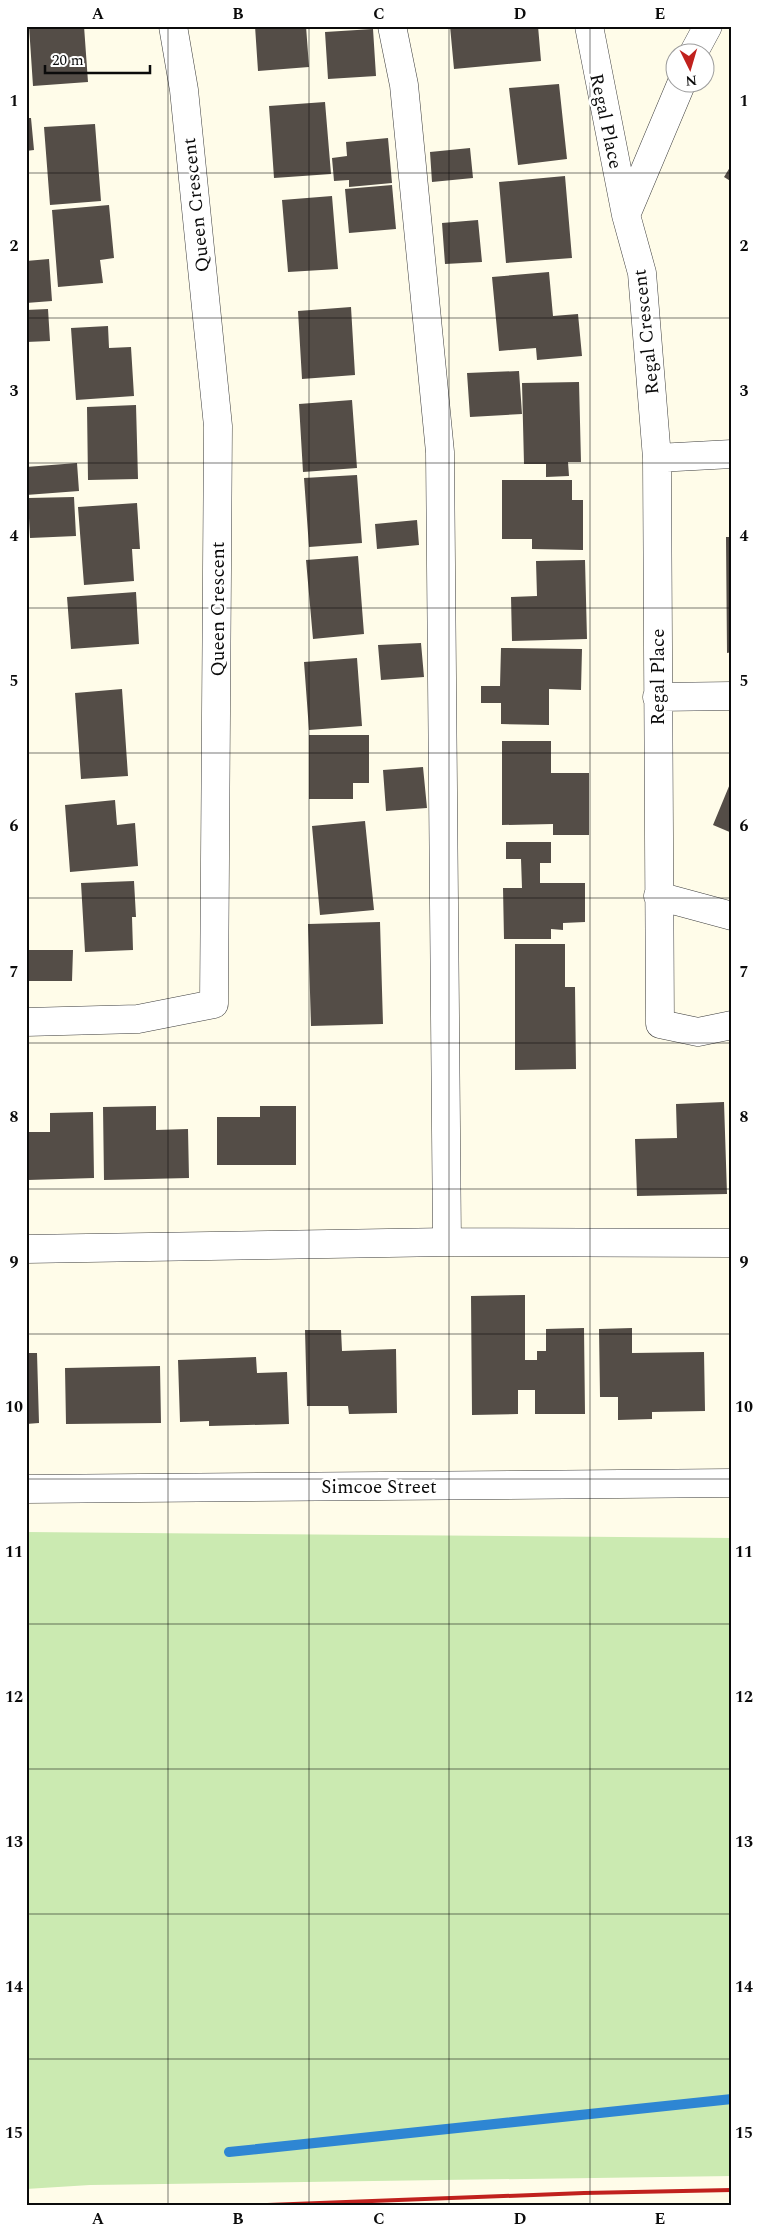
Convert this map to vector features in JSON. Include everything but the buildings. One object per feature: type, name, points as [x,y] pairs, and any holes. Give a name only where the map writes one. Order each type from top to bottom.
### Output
[{"type":"street","name":"Queen Crescent","points":[[26,1022],[138,1019],[214,1004],[218,426],[184,90],[173,26]]},
{"type":"street","points":[[392,26],[404,85],[440,452],[447,1242]]},
{"type":"street","name":"Regal Place","points":[[590,26],[626,215]]},
{"type":"street","points":[[699,42],[708,26]]},
{"type":"street","points":[[626,215],[678,92]]},
{"type":"street","name":"Regal Crescent","points":[[626,215],[642,273],[657,458]]},
{"type":"street","points":[[657,458],[732,454]]},
{"type":"street","name":"Regal Place","points":[[657,458],[660,1024],[698,1032],[732,1025]]},
{"type":"street","points":[[657,697],[732,696]]},
{"type":"street","points":[[658,896],[732,916]]},
{"type":"street","points":[[26,1249],[447,1242],[732,1243]]},
{"type":"street","name":"Simcoe Street","points":[[26,1489],[732,1483]]},
{"type":"green space","points":[[26,1532],[732,1538],[732,2176],[90,2185],[26,2189]]},
{"type":"waterway","points":[[229,2152],[732,2099]]},
{"type":"railway","points":[[241,2206],[584,2193],[732,2190]]}]
